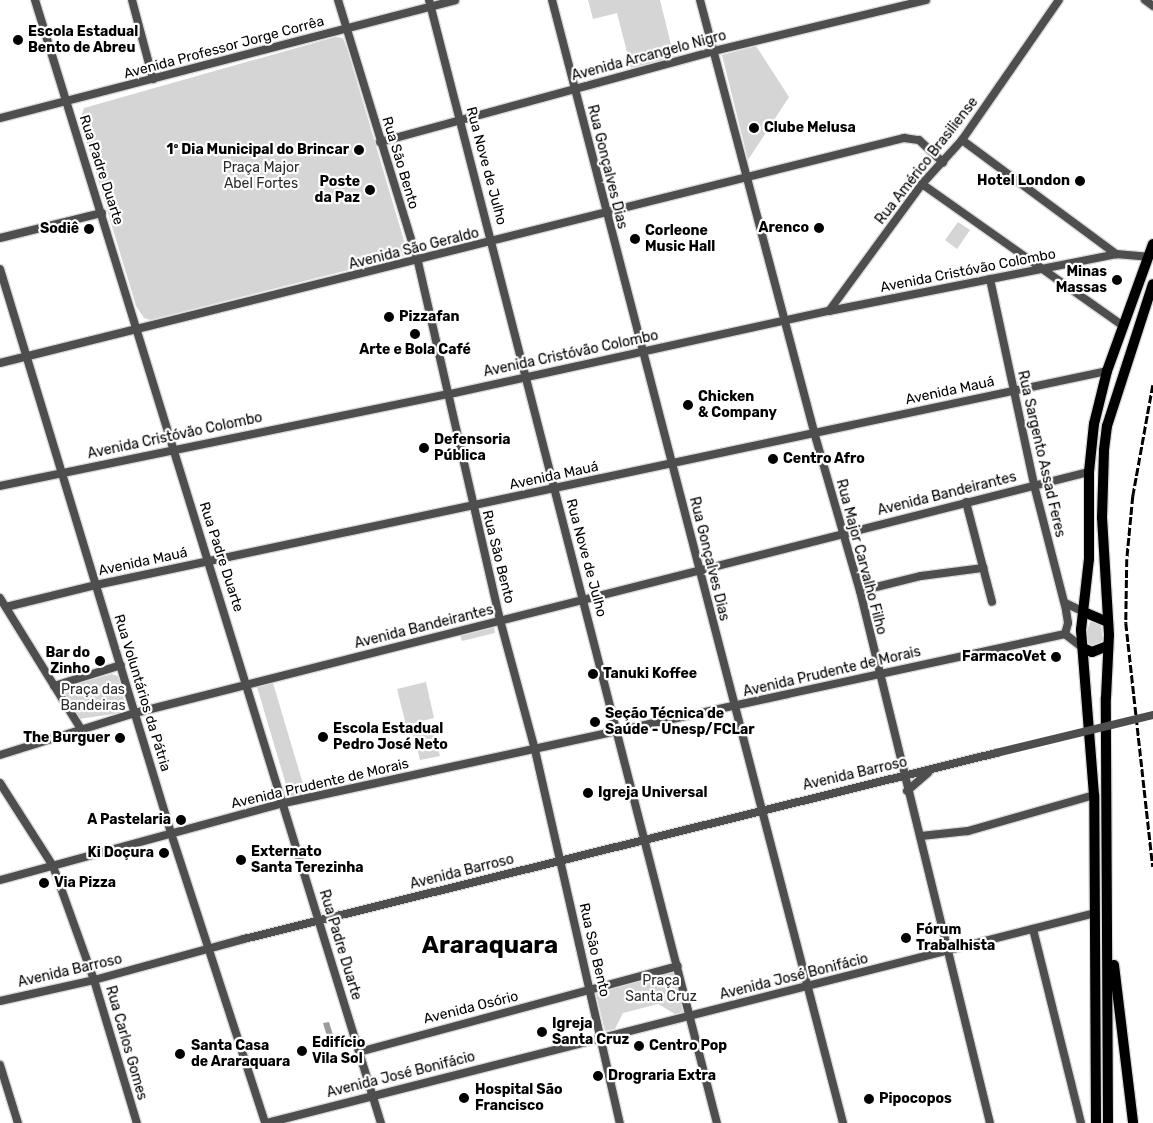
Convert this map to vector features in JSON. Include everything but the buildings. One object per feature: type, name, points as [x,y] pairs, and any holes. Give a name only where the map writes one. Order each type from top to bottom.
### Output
[{"type":"main road","points":[[1096,1123],[1094,795],[1083,648],[1084,612],[1090,559],[1089,472],[1094,424],[1108,371],[1122,325],[1153,244]]},
{"type":"main road","points":[[1108,1123],[1109,930],[1106,698],[1108,622],[1102,518],[1104,450],[1107,426],[1153,284]]},
{"type":"main road","points":[[1084,612],[1108,622]]},
{"type":"main road","points":[[1083,648],[1092,652],[1108,646]]},
{"type":"main road","points":[[1109,930],[1133,1123]]},
{"type":"street","name":"Rua Padre Duarte","points":[[35,0],[102,213],[173,450],[210,561],[380,1123]]},
{"type":"street","points":[[132,0],[153,79]]},
{"type":"street","name":"Rua São Bento","points":[[338,0],[418,262],[450,394],[472,506],[535,750],[620,1123]]},
{"type":"street","name":"Avenida Professor Jorge Corrêa","points":[[0,118],[347,29],[430,3],[454,0]]},
{"type":"street","name":"Rua Gonçalves Dias","points":[[552,0],[734,707],[764,809],[843,1123]]},
{"type":"street","name":"Rua Major Carvalho Filho","points":[[700,0],[814,432],[860,591],[903,775],[921,836],[990,1123]]},
{"type":"street","name":"Avenida Arcangelo Nigro","points":[[380,142],[714,51],[926,0]]},
{"type":"street","name":"Rua Américo Brasiliense","points":[[829,311],[922,184],[962,140],[1059,0]]},
{"type":"street","points":[[1145,0],[1153,6]]},
{"type":"street","name":"Rua Nove de Julho","points":[[430,3],[493,242],[554,489],[584,599],[717,1123]]},
{"type":"street","name":"Avenida São Geraldo","points":[[0,363],[418,262],[904,138],[918,140],[943,162]]},
{"type":"street","points":[[962,140],[1116,254]]},
{"type":"street","points":[[922,184],[1122,325]]},
{"type":"street","points":[[0,238],[102,213]]},
{"type":"street","name":"Avenida Cristóvão Colombo","points":[[0,486],[450,394],[829,311],[1116,254],[1148,257]]},
{"type":"street","name":"Rua Voluntários da Pátria","points":[[0,269],[25,357],[171,833],[266,1123]]},
{"type":"street","name":"Rua Sargento Assad Feres","points":[[990,279],[1012,390],[1064,603],[1068,623],[1065,634]]},
{"type":"street","name":"Avenida Mauá","points":[[6,607],[96,585],[1108,371]]},
{"type":"street","name":"Avenida Bandeirantes","points":[[0,755],[135,713],[1089,472]]},
{"type":"street","points":[[966,502],[992,602]]},
{"type":"street","points":[[860,591],[921,576],[983,568]]},
{"type":"street","points":[[0,598],[82,731]]},
{"type":"street","points":[[1064,603],[1084,612]]},
{"type":"street","points":[[1065,634],[1083,648]]},
{"type":"street","name":"Avenida Prudente de Morais","points":[[0,880],[284,803],[618,733],[1065,634]]},
{"type":"street","points":[[54,686],[121,665]]},
{"type":"street","name":"Avenida Barroso","points":[[0,1001],[94,980],[764,809],[1153,715]]},
{"type":"street","name":"Avenida Barroso","points":[[907,791],[931,770]]},
{"type":"street","name":"Rua Carlos Gomes","points":[[0,782],[53,866],[94,980],[137,1123]]},
{"type":"street","points":[[921,836],[968,831],[1094,795]]},
{"type":"street","name":"Avenida José Bonifácio","points":[[266,1123],[1095,914]]},
{"type":"street","points":[[1033,929],[1081,1123],[1097,1109]]},
{"type":"street","name":"Avenida Osório","points":[[359,1052],[678,966]]},
{"type":"street","points":[[0,1065],[18,1123]]},
{"type":"green space","points":[[588,0],[660,0],[674,57],[631,68],[617,13],[593,19]]},
{"type":"green space","name":"Praça Major Abel Fortes","points":[[335,37],[343,38],[347,48],[405,244],[404,256],[150,320],[144,318],[136,306],[80,120],[84,108]]},
{"type":"green space","name":"Clube Melusa","points":[[756,46],[789,97],[748,160],[722,55]]},
{"type":"green space","points":[[958,222],[970,230],[957,249],[945,240]]},
{"type":"green space","points":[[1095,621],[1101,625],[1103,640],[1094,647],[1088,643],[1087,631],[1090,622]]},
{"type":"green space","points":[[494,626],[495,633],[462,641],[460,635]]},
{"type":"green space","name":"Praça das Bandeiras","points":[[112,674],[118,676],[127,712],[79,719],[61,691],[64,687]]},
{"type":"green space","points":[[426,682],[434,718],[406,725],[397,689]]},
{"type":"green space","points":[[273,683],[306,794],[290,798],[257,687]]},
{"type":"green space","points":[[432,723],[440,756],[420,760],[412,727]]},
{"type":"green space","name":"Praça Santa Cruz","points":[[673,970],[683,1012],[675,1014],[658,1004],[623,1013],[615,1029],[605,1031],[595,990]]},
{"type":"shaded area","points":[[329,1022],[334,1038],[328,1040],[323,1023]]},
{"type":"railway","points":[[1153,385],[1133,496],[1127,559],[1126,623],[1153,867]]},
{"type":"place","name":"Escola Estadual Bento de Abreu","points":[[18,40]]},
{"type":"place","name":"Clube Melusa","points":[[754,128]]},
{"type":"place","name":"1º Dia Municipal do Brincar","points":[[359,150]]},
{"type":"place","name":"Hotel London","points":[[1080,181]]},
{"type":"place","name":"Poste da Paz","points":[[370,190]]},
{"type":"place","name":"Arenco","points":[[819,228]]},
{"type":"place","name":"Sodiê","points":[[89,229]]},
{"type":"place","name":"Corleone Music Hall","points":[[635,239]]},
{"type":"place","name":"Minas Massas","points":[[1117,280]]},
{"type":"place","name":"Pizzafan","points":[[389,317]]},
{"type":"place","name":"Arte e Bola Café","points":[[415,334]]},
{"type":"place","name":"Chicken & Company","points":[[688,405]]},
{"type":"place","name":"Defensoria Pública","points":[[424,448]]},
{"type":"place","name":"Centro Afro","points":[[773,459]]},
{"type":"place","name":"FarmacoVet","points":[[1056,657]]},
{"type":"place","name":"Bar do Zinho","points":[[100,661]]},
{"type":"place","name":"Tanuki Koffee","points":[[593,674]]},
{"type":"place","name":"Seção Técnica de Saúde - Unesp/FCLar","points":[[595,722]]},
{"type":"place","name":"Escola Estadual Pedro José Neto","points":[[323,737]]},
{"type":"place","name":"The Burguer","points":[[120,738]]},
{"type":"place","name":"Igreja Universal","points":[[588,793]]},
{"type":"place","name":"A Pastelaria","points":[[181,820]]},
{"type":"place","name":"Ki Doçura","points":[[164,853]]},
{"type":"place","name":"Externato Santa Terezinha","points":[[241,860]]},
{"type":"place","name":"Via Pizza","points":[[44,883]]},
{"type":"place","name":"Fórum Trabalhista","points":[[906,938]]},
{"type":"place","name":"Igreja Santa Cruz","points":[[542,1032]]},
{"type":"place","name":"Centro Pop","points":[[639,1046]]},
{"type":"place","name":"Edifício Vila Sol","points":[[302,1051]]},
{"type":"place","name":"Santa Casa de Araraquara","points":[[180,1054]]},
{"type":"place","name":"Drograria Extra","points":[[598,1076]]},
{"type":"place","name":"Hospital São Francisco","points":[[464,1098]]},
{"type":"place","name":"Pipocopos","points":[[869,1099]]},
{"type":"district","name":"Araraquara","points":[[490,946]]}]
